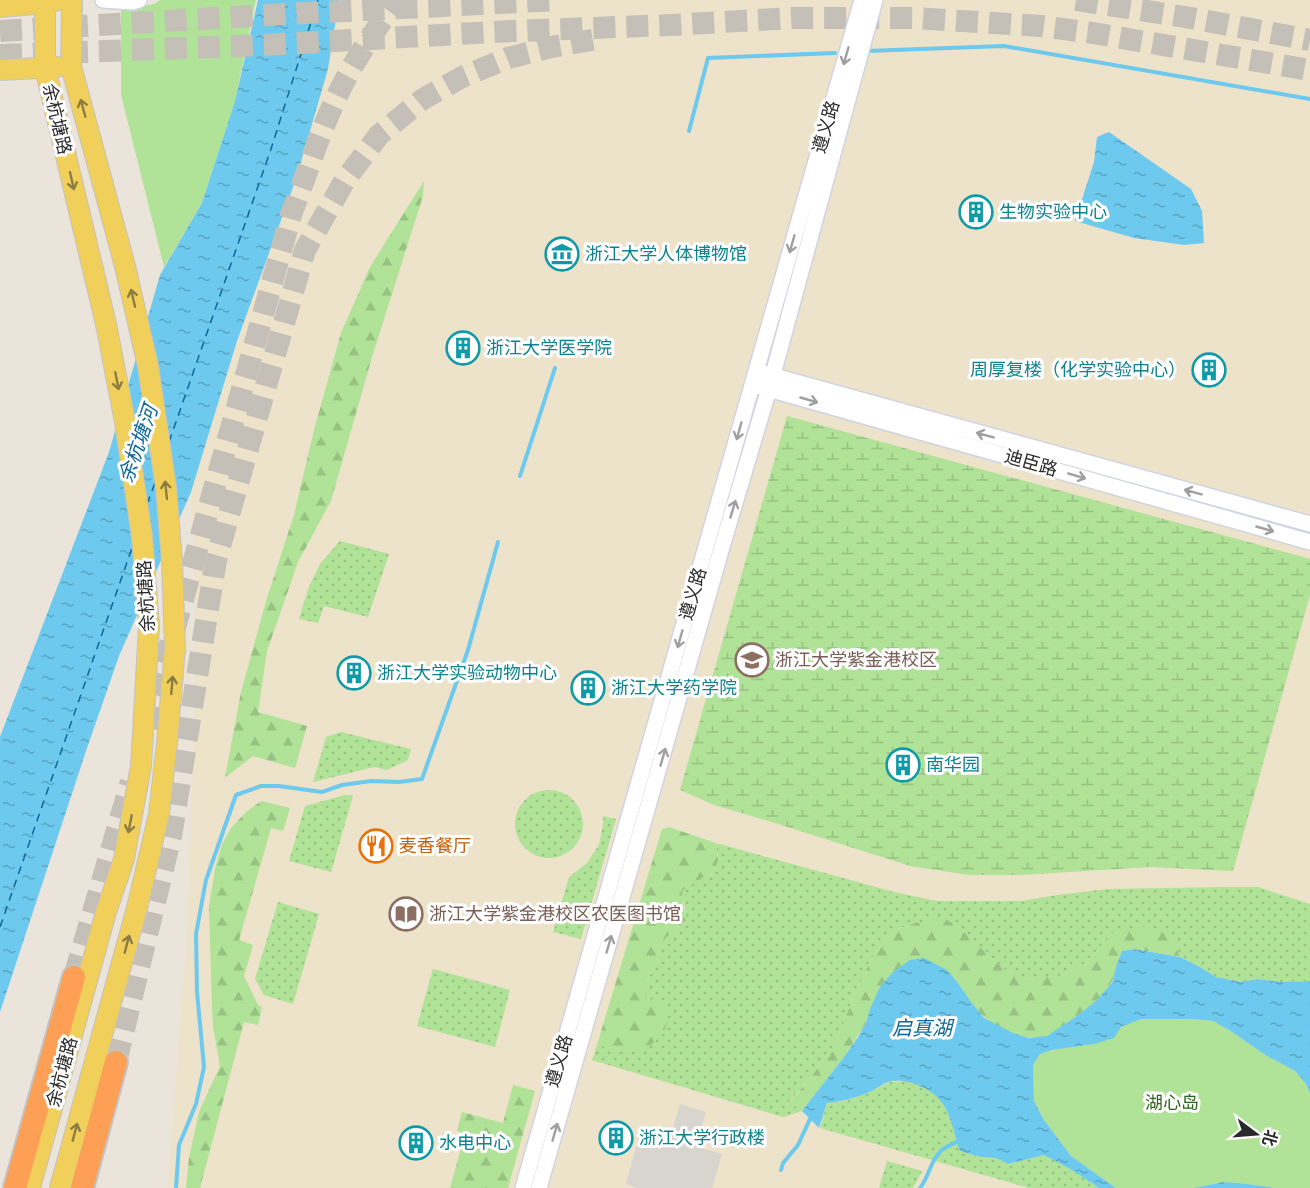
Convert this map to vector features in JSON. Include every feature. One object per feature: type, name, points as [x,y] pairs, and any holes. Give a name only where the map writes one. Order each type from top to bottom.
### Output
[{"type":"highway","points":[[15,1188],[74,976]]},
{"type":"highway","points":[[82,1188],[116,1062]]},
{"type":"main road","name":"余杭塘路","points":[[60,1188],[137,908],[159,814],[175,648],[172,561],[166,487],[148,366],[125,266],[71,66],[72,0]]},
{"type":"main road","name":"余杭塘路","points":[[30,1188],[106,912],[124,859],[141,766],[149,626],[143,547],[125,422],[106,324],[45,68],[49,1]]},
{"type":"main road","points":[[0,7],[49,1]]},
{"type":"main road","points":[[0,70],[71,66]]},
{"type":"street","points":[[103,0],[133,2],[139,0]]},
{"type":"street","name":"遵义路","points":[[539,1188],[717,538],[754,378],[862,0]]},
{"type":"street","name":"遵义路","points":[[523,1188],[717,538],[771,382],[874,0]]},
{"type":"street","name":"迪臣路","points":[[754,378],[1310,524]]},
{"type":"street","name":"迪臣路","points":[[771,382],[1310,542]]},
{"type":"shaded area","name":"浙江大学紫金港校区","points":[[339,0],[1310,0],[1310,1188],[168,1188],[187,936],[194,738],[195,583],[191,492],[237,341],[296,179],[328,69]]},
{"type":"shaded area","points":[[680,1104],[706,1112],[696,1147],[722,1154],[712,1188],[638,1188],[626,1184],[641,1130],[670,1139]]},
{"type":"green space","points":[[160,0],[256,0],[235,101],[202,203],[164,267],[121,95],[121,10],[154,4]]},
{"type":"green space","points":[[424,181],[423,196],[372,357],[331,501],[298,562],[267,651],[258,712],[307,726],[295,768],[253,756],[225,778],[241,692],[267,598],[294,515],[314,430],[341,333],[370,267]]},
{"type":"green space","points":[[787,416],[1310,559],[1310,595],[1233,871],[1150,867],[1021,875],[969,875],[910,866],[714,805],[680,790]]},
{"type":"green space","points":[[340,541],[389,554],[368,617],[324,606],[318,623],[299,619],[308,589],[320,564]]},
{"type":"green space","points":[[341,732],[411,749],[408,760],[387,770],[374,767],[313,782],[326,737]]},
{"type":"green space","points":[[549,790],[562,793],[573,800],[580,811],[583,824],[580,837],[573,848],[562,855],[549,858],[536,855],[525,848],[518,837],[515,824],[518,811],[525,800],[536,793]]},
{"type":"green space","points":[[345,795],[353,796],[331,872],[289,861],[305,806]]},
{"type":"green space","points":[[261,801],[290,808],[283,831],[271,828],[239,940],[253,945],[244,976],[258,1005],[262,1007],[258,1025],[244,1022],[200,1188],[186,1188],[189,1158],[199,1112],[220,1066],[213,1027],[209,907],[215,869],[222,844],[231,828]]},
{"type":"green space","points":[[603,816],[616,819],[581,939],[553,932],[569,877],[587,863],[599,845]]},
{"type":"green space","points":[[669,827],[716,843],[718,859],[715,871],[687,886],[682,892],[686,920],[660,943],[657,963],[648,978],[645,993],[653,1002],[666,1004],[668,1021],[662,1035],[647,1048],[633,1052],[597,1045],[662,829]]},
{"type":"green space","points":[[716,843],[894,892],[936,901],[1022,901],[1108,889],[1258,887],[1310,904],[1310,981],[1281,982],[1257,979],[1241,982],[1216,977],[1180,957],[1171,936],[1114,932],[1086,962],[1067,975],[1027,979],[1004,969],[961,929],[915,923],[894,930],[873,956],[836,1042],[812,1076],[789,1102],[802,1111],[783,1117],[592,1060],[597,1045],[633,1052],[653,1002],[645,993],[648,978],[657,963],[660,943],[686,920],[682,892],[687,886],[715,871],[718,859]]},
{"type":"green space","points":[[278,902],[319,914],[293,1004],[264,995],[255,979]]},
{"type":"green space","points":[[944,918],[961,929],[1004,969],[1027,979],[1067,975],[1086,962],[1114,932],[1142,926],[1171,936],[1180,957],[1134,949],[1122,951],[1112,982],[1101,996],[1055,1032],[1039,1037],[1022,1036],[1004,1030],[989,1021],[976,1009],[958,983],[870,1009],[866,1023],[844,1057],[802,1111],[789,1102],[812,1076],[836,1042],[873,956],[894,930],[915,923]]},
{"type":"green space","points":[[433,969],[510,990],[495,1047],[417,1026]]},
{"type":"green space","name":"湖心岛","points":[[1141,1019],[1213,1021],[1295,1071],[1306,1084],[1310,1094],[1310,1188],[1272,1188],[1223,1182],[1193,1188],[1116,1188],[1071,1156],[1044,1120],[1034,1101],[1033,1065],[1040,1054],[1094,1044],[1121,1027]]},
{"type":"green space","points":[[910,1081],[927,1089],[942,1102],[949,1114],[957,1142],[981,1157],[996,1158],[1008,1164],[1044,1155],[1099,1188],[1029,1188],[820,1128],[827,1103],[845,1101],[889,1082]]},
{"type":"green space","points":[[513,1085],[535,1091],[508,1188],[450,1188],[465,1134],[457,1131],[462,1112],[503,1123]]},
{"type":"green space","points":[[887,1161],[922,1171],[913,1188],[879,1188]]},
{"type":"water","name":"余杭塘河","points":[[258,0],[339,0],[328,69],[296,179],[237,341],[191,492],[119,656],[0,1012],[0,737],[109,452],[160,275],[202,203],[235,101]]},
{"type":"water","points":[[1109,132],[1191,189],[1202,211],[1204,243],[1184,245],[1134,238],[1075,221],[1094,162],[1097,137]]},
{"type":"water","name":"启真湖","points":[[1134,949],[1180,957],[1216,977],[1241,982],[1257,979],[1281,982],[1310,981],[1310,1094],[1306,1084],[1295,1071],[1213,1021],[1141,1019],[1121,1027],[1114,1038],[1040,1054],[1033,1065],[1034,1101],[1044,1120],[1071,1156],[1116,1188],[1099,1188],[1044,1155],[1008,1164],[996,1158],[981,1157],[960,1151],[944,1105],[930,1091],[909,1082],[888,1082],[861,1096],[827,1103],[819,1128],[802,1111],[858,1037],[880,987],[893,972],[910,960],[924,958],[947,970],[984,1018],[1013,1033],[1029,1038],[1047,1036],[1096,1001],[1112,983],[1122,951]]},
{"type":"water","points":[[1223,1182],[1239,1183],[1272,1188],[1193,1188]]},
{"type":"waterway","points":[[866,51],[1004,46],[1310,99]]},
{"type":"waterway","points":[[689,131],[708,58],[835,53]]},
{"type":"waterway","points":[[520,476],[555,368]]},
{"type":"waterway","points":[[176,1188],[179,1145],[196,1104],[204,1067],[197,992],[196,934],[206,880],[236,795],[261,786],[322,792],[342,785],[371,781],[399,782],[422,779],[468,650],[498,542]]},
{"type":"waterway","points":[[781,1170],[783,1163],[798,1145],[810,1119]]},
{"type":"waterway","points":[[920,1188],[939,1153],[957,1142]]},
{"type":"ferry route","points":[[169,442],[271,149],[318,0]]},
{"type":"ferry route","points":[[147,504],[156,480]]},
{"type":"ferry route","points":[[0,927],[133,545]]},
{"type":"tunnel","points":[[147,727],[291,215],[336,98],[362,50],[397,0]]},
{"type":"tunnel","points":[[0,31],[558,0]]},
{"type":"tunnel","points":[[1076,0],[1310,40]]},
{"type":"tunnel","points":[[0,55],[264,45],[792,18],[915,18],[1040,26],[1310,70]]},
{"type":"tunnel","points":[[116,1062],[171,836],[216,560],[305,250],[345,180],[379,135],[423,99],[462,77],[508,58],[597,39]]},
{"type":"tunnel","points":[[74,977],[131,782]]},
{"type":"place","name":"生物实验中心","points":[[976,212]]},
{"type":"place","name":"浙江大学人体博物馆","points":[[562,254]]},
{"type":"place","name":"浙江大学医学院","points":[[463,348]]},
{"type":"place","name":"周厚复楼（化学实验中心）","points":[[1209,370]]},
{"type":"place","name":"浙江大学紫金港校区","points":[[752,660]]},
{"type":"place","name":"浙江大学实验动物中心","points":[[354,673]]},
{"type":"place","name":"浙江大学药学院","points":[[588,688]]},
{"type":"place","name":"南华园","points":[[903,765]]},
{"type":"place","name":"麦香餐厅","points":[[376,846]]},
{"type":"place","name":"浙江大学紫金港校区农医图书馆","points":[[406,914]]},
{"type":"place","name":"浙江大学行政楼","points":[[616,1138]]},
{"type":"place","name":"水电中心","points":[[416,1143]]}]
